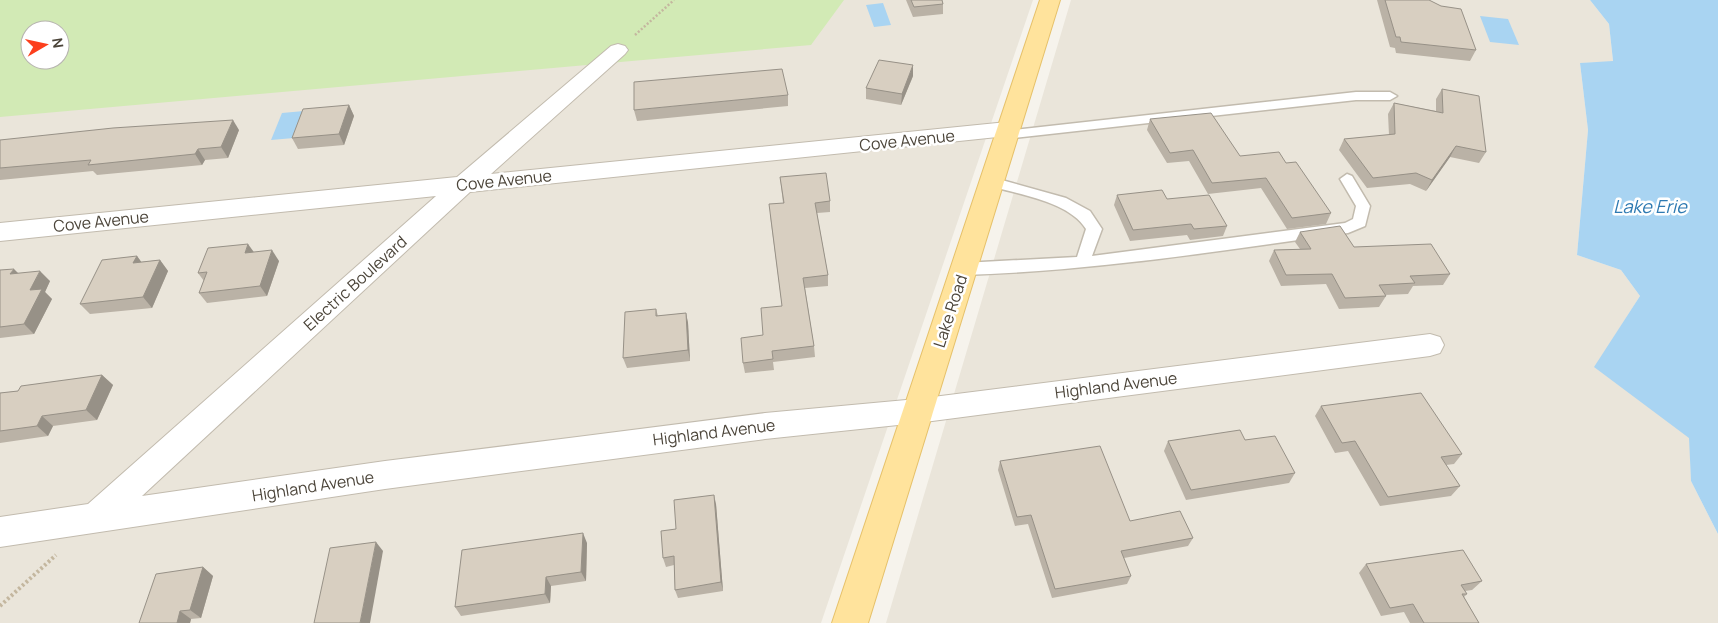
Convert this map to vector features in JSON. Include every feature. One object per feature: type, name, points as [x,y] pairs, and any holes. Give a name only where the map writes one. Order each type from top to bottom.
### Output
[{"type":"main road","name":"Lake Road","points":[[850,623],[1006,132],[1050,0]]},
{"type":"street","name":"Electric Boulevard","points":[[95,519],[464,184],[618,50]]},
{"type":"street","name":"Cove Avenue","points":[[0,232],[464,184],[1006,132]]},
{"type":"street","name":"Highland Avenue","points":[[0,532],[385,475],[632,442],[918,411],[1430,345]]},
{"type":"lane","points":[[1006,132],[1356,96],[1390,96]]},
{"type":"lane","points":[[963,269],[1006,269],[1083,261],[1348,228],[1360,222],[1363,206],[1347,179]]},
{"type":"lane","points":[[991,182],[1061,202],[1085,215],[1094,229],[1083,261]]},
{"type":"path","points":[[618,50],[674,0]]},
{"type":"path","points":[[0,606],[58,552]]},
{"type":"shaded area","points":[[0,0],[1033,0],[821,623],[0,623]]},
{"type":"shaded area","points":[[1071,0],[1590,0],[1609,24],[1613,62],[1580,63],[1588,130],[1577,255],[1621,270],[1640,296],[1595,367],[1690,438],[1691,481],[1718,534],[1718,623],[886,623]]},
{"type":"green space","points":[[0,0],[844,0],[811,45],[0,117]]},
{"type":"water","name":"Lake Erie","points":[[1590,0],[1718,0],[1718,534],[1691,481],[1689,438],[1594,367],[1640,296],[1621,270],[1577,255],[1588,130],[1580,63],[1613,61],[1609,24]]},
{"type":"water","points":[[883,3],[891,25],[874,27],[866,5]]},
{"type":"water","points":[[1480,16],[1508,19],[1519,45],[1490,42]]},
{"type":"water","points":[[304,111],[294,138],[271,140],[282,113]]},
{"type":"building","points":[[911,0],[942,0],[943,4],[914,7]]},
{"type":"building","points":[[1385,0],[1429,0],[1441,6],[1461,9],[1476,50],[1401,42],[1400,37],[1396,37]]},
{"type":"building","points":[[879,60],[913,65],[902,94],[866,88]]},
{"type":"building","points":[[782,69],[788,95],[634,110],[634,82]]},
{"type":"building","points":[[1442,89],[1479,96],[1486,152],[1456,146],[1432,180],[1416,173],[1373,178],[1344,139],[1395,134],[1394,103],[1443,113]]},
{"type":"building","points":[[349,105],[339,134],[292,138],[303,109]]},
{"type":"building","points":[[1211,113],[1240,156],[1279,152],[1286,163],[1296,162],[1331,213],[1292,218],[1266,178],[1212,183],[1193,150],[1170,153],[1150,119]]},
{"type":"building","points":[[233,120],[221,147],[198,149],[195,154],[88,165],[91,160],[0,168],[0,140],[113,128]]},
{"type":"building","points":[[826,173],[830,201],[815,203],[828,275],[803,278],[814,346],[772,351],[773,359],[743,363],[741,338],[763,335],[761,308],[782,306],[769,204],[784,203],[780,177]]},
{"type":"building","points":[[1162,190],[1167,199],[1209,195],[1227,226],[1194,229],[1191,224],[1133,230],[1117,195]]},
{"type":"building","points":[[1340,226],[1354,247],[1431,244],[1450,274],[1410,276],[1415,283],[1379,285],[1386,296],[1345,298],[1332,274],[1286,275],[1274,250],[1311,249],[1300,232]]},
{"type":"building","points":[[248,244],[245,253],[272,250],[260,286],[199,293],[207,272],[198,273],[208,248]]},
{"type":"building","points":[[137,256],[133,263],[160,260],[143,297],[80,304],[102,260]]},
{"type":"building","points":[[14,269],[10,274],[40,271],[30,290],[42,289],[24,324],[0,327],[0,270]]},
{"type":"building","points":[[656,309],[656,316],[686,313],[688,350],[623,358],[625,312]]},
{"type":"building","points":[[102,375],[86,410],[42,416],[37,426],[0,431],[0,393],[18,391],[21,386]]},
{"type":"building","points":[[1421,393],[1462,454],[1441,457],[1460,486],[1388,497],[1355,441],[1342,443],[1321,406]]},
{"type":"building","points":[[1240,430],[1245,440],[1275,436],[1295,473],[1191,490],[1168,441]]},
{"type":"building","points":[[1100,446],[1130,521],[1180,511],[1193,538],[1121,551],[1131,576],[1055,589],[1031,515],[1017,517],[1000,461]]},
{"type":"building","points":[[714,495],[721,582],[675,590],[674,556],[663,558],[661,531],[676,529],[674,500]]},
{"type":"building","points":[[583,533],[581,572],[546,577],[545,594],[455,607],[462,550]]},
{"type":"building","points":[[376,542],[360,623],[314,623],[330,548]]},
{"type":"building","points":[[1463,550],[1482,581],[1461,585],[1467,594],[1462,594],[1479,623],[1424,623],[1413,604],[1390,608],[1366,564]]},
{"type":"building","points":[[203,567],[190,610],[180,611],[177,623],[139,623],[156,574]]}]
